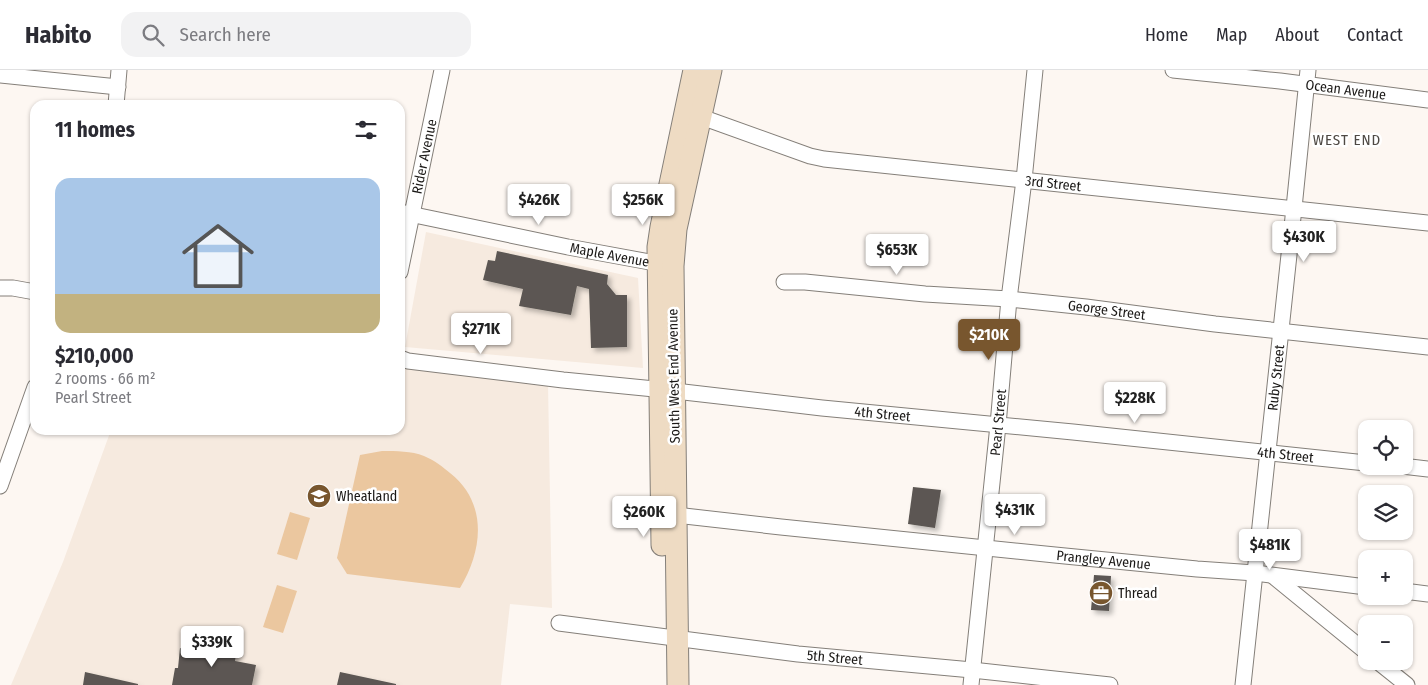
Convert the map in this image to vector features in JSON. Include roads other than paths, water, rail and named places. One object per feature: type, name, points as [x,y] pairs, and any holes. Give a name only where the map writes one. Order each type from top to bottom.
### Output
[{"type":"main road","name":"South West End Avenue","points":[[693,115],[694,70]]},
{"type":"main road","name":"South West End Avenue","points":[[678,685],[671,639],[665,265],[661,227],[693,115],[711,70]]},
{"type":"main road","name":"South West End Avenue","points":[[664,685],[671,639]]},
{"type":"street","points":[[117,100],[119,70]]},
{"type":"street","name":"Rider Avenue","points":[[406,213],[442,70]]},
{"type":"street","name":"Pearl Street","points":[[972,677],[1009,300],[1035,70]]},
{"type":"street","name":"Ocean Avenue","points":[[1173,70],[1307,77],[1428,100]]},
{"type":"street","points":[[0,75],[118,87]]},
{"type":"street","name":"Ruby Street","points":[[1244,685],[1307,77]]},
{"type":"street","name":"3rd Street","points":[[693,115],[810,156],[824,159],[1428,222]]},
{"type":"street","name":"Maple Avenue","points":[[406,213],[665,265]]},
{"type":"street","name":"George Street","points":[[784,282],[805,282],[1086,307],[1428,347]]},
{"type":"street","points":[[0,288],[30,291]]},
{"type":"street","name":"4th Street","points":[[405,360],[554,379],[822,408],[1358,462]]},
{"type":"street","points":[[0,486],[30,401]]},
{"type":"street","points":[[1413,467],[1428,469]]},
{"type":"street","name":"Prangley Avenue","points":[[669,515],[1198,569],[1255,573],[1358,585]]},
{"type":"street","points":[[1273,576],[1358,645]]},
{"type":"street","points":[[1413,592],[1428,594]]},
{"type":"street","name":"5th Street","points":[[559,623],[972,677],[1110,685]]},
{"type":"street","points":[[1388,670],[1407,685]]},
{"type":"place","name":"Wheatland","points":[[319,496]]},
{"type":"place","name":"Thread","points":[[1101,593]]},
{"type":"district","name":"WEST END","points":[[1347,140]]}]
